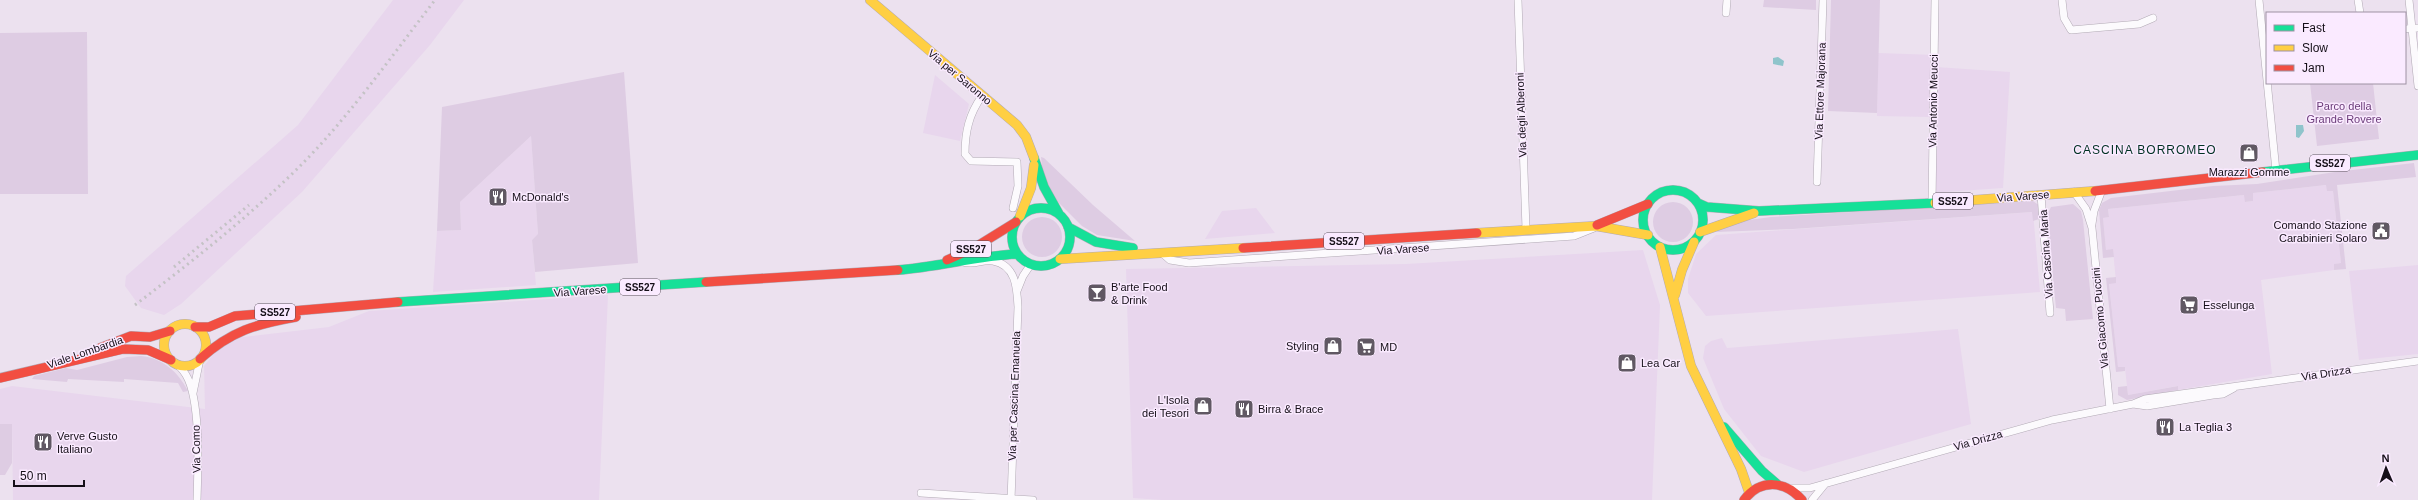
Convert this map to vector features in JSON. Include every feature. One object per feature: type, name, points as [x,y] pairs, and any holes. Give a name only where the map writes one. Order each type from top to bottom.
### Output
[{"type":"main road","name":"Via per Saronno","points":[[870,0],[1017,125],[1026,136],[1034,164],[1059,214]]},
{"type":"main road","name":"Via Varese","points":[[1698,203],[1707,206],[1759,211],[1932,203],[2102,190],[2343,161],[2374,160],[2418,155]]},
{"type":"main road","name":"Via per Saronno","points":[[1018,219],[1031,188],[1034,164]]},
{"type":"main road","name":"SS527","points":[[1648,204],[1658,194],[1675,190],[1689,195],[1698,203]]},
{"type":"main road","points":[[1674,297],[1682,270],[1700,232],[1703,218],[1698,203]]},
{"type":"main road","name":"Via Varese","points":[[1596,226],[1648,204]]},
{"type":"main road","points":[[1648,204],[1643,222],[1648,235],[1660,246],[1676,250],[1686,247],[1694,242]]},
{"type":"main road","name":"SS527","points":[[1018,219],[1029,210],[1039,208],[1051,210],[1059,214],[1068,227]]},
{"type":"main road","name":"Via Varese","points":[[1700,232],[1759,211]]},
{"type":"main road","name":"Via Varese","points":[[922,268],[974,248],[1018,219]]},
{"type":"main road","points":[[1018,219],[1012,236],[1017,254],[1032,264]]},
{"type":"main road","name":"Via Varese","points":[[1060,260],[1162,252],[1596,226],[1648,235]]},
{"type":"main road","name":"Via Varese","points":[[1068,227],[1096,242],[1113,247],[1162,252]]},
{"type":"main road","points":[[1060,260],[1069,244],[1068,227]]},
{"type":"main road","points":[[1660,246],[1691,366],[1741,469],[1747,496],[1763,484],[1776,484],[1791,488],[1802,500]]},
{"type":"main road","name":"Via Varese","points":[[195,327],[209,327],[234,316],[358,306],[922,268],[962,262],[991,255],[1017,254]]},
{"type":"main road","name":"SS527","points":[[1032,264],[1047,266],[1060,260]]},
{"type":"main road","name":"Via Varese","points":[[200,359],[218,341],[246,326],[358,306]]},
{"type":"main road","points":[[179,325],[195,327],[205,339],[205,350],[200,359],[186,365],[171,360],[164,346],[170,331],[179,325]]},
{"type":"main road","name":"Viale Lombardia","points":[[25,373],[120,339],[131,336],[150,337],[170,331]]},
{"type":"main road","name":"Viale Lombardia","points":[[0,378],[108,352],[137,348],[156,352],[171,360]]},
{"type":"main road","points":[[1715,417],[1776,484]]},
{"type":"street","name":"Via degli Alberoni","points":[[1518,0],[1526,229]]},
{"type":"street","points":[[1726,13],[1727,0]]},
{"type":"street","name":"Via Ettore Majorana","points":[[1817,182],[1823,0]]},
{"type":"street","name":"Via Antonio Meucci","points":[[1932,203],[1935,0]]},
{"type":"street","points":[[2062,0],[2064,18],[2071,30],[2139,24],[2152,18]]},
{"type":"street","points":[[2259,0],[2266,70]]},
{"type":"street","points":[[2358,0],[2360,12]]},
{"type":"street","points":[[2409,0],[2418,86]]},
{"type":"street","points":[[2267,84],[2276,170]]},
{"type":"street","points":[[982,96],[972,112],[967,131],[965,154],[971,161],[1017,162],[1018,186],[1013,208]]},
{"type":"street","name":"Via Giacomo Puccini","points":[[2092,228],[2094,211],[2102,190]]},
{"type":"street","name":"Via Giacomo Puccini","points":[[2074,192],[2086,209],[2092,228],[2110,409]]},
{"type":"street","name":"Via Cascina Maria","points":[[2041,195],[2050,313]]},
{"type":"street","name":"Via Varese","points":[[1162,252],[1170,260],[1181,262],[1205,262],[1574,236],[1590,231],[1596,226]]},
{"type":"street","name":"Via per Cascina Emanuela","points":[[962,262],[972,265],[992,261],[1005,266],[1014,277],[1017,292],[1011,499]]},
{"type":"street","name":"Via per Cascina Emanuela","points":[[1017,292],[1023,276],[1032,264]]},
{"type":"street","name":"Via Como","points":[[193,397],[195,377],[200,359]]},
{"type":"street","name":"Via Como","points":[[171,360],[182,368],[187,376],[193,397],[196,416],[197,500]]},
{"type":"street","name":"Via Drizza","points":[[1791,488],[1810,488],[2034,424],[2133,404],[2145,399],[2221,387],[2234,388],[2355,368],[2418,361]]},
{"type":"street","points":[[1812,500],[1825,484]]},
{"type":"street","points":[[921,492],[1033,500]]},
{"type":"shaded area","points":[[393,0],[464,0],[430,45],[302,192],[181,304],[164,315],[141,308],[125,286],[126,276],[298,125]]},
{"type":"shaded area","points":[[1878,53],[1936,55],[1936,67],[2010,72],[2003,188],[1930,193],[1929,117],[1877,116]]},
{"type":"shaded area","points":[[935,75],[969,104],[960,141],[923,133]]},
{"type":"shaded area","points":[[531,136],[538,235],[532,240],[536,285],[433,292],[437,231],[461,230],[460,202]]},
{"type":"shaded area","points":[[2327,185],[2333,191],[2341,263],[2334,264],[2334,270],[2261,280],[2272,374],[2178,390],[2177,386],[2128,395],[2125,368],[2118,368],[2109,283],[2116,282],[2113,250],[2106,250],[2103,218],[2109,217],[2108,209],[2245,195],[2246,202],[2253,201],[2253,193]]},
{"type":"shaded area","points":[[1256,208],[1275,233],[1205,239],[1222,211]]},
{"type":"shaded area","points":[[2033,212],[2040,292],[1706,316],[1688,293],[1688,279],[1696,254],[1716,235]]},
{"type":"shaded area","points":[[1643,250],[1660,305],[1652,500],[1162,500],[1133,498],[1126,269],[1406,264]]},
{"type":"shaded area","points":[[2418,265],[2418,354],[2359,360],[2349,271]]},
{"type":"shaded area","points":[[608,295],[599,500],[13,500],[12,424],[0,424],[0,389],[12,386],[205,409],[204,366],[215,352],[235,338],[329,327],[369,311]]},
{"type":"shaded area","points":[[1958,329],[1971,424],[1804,472],[1761,456],[1724,409],[1703,358],[1705,346],[1711,341],[1722,338],[1727,348]]},
{"type":"green space","points":[[1764,0],[1816,0],[1816,10],[1763,7]]},
{"type":"green space","points":[[1831,0],[1880,0],[1877,113],[1828,111]]},
{"type":"green space","points":[[87,32],[88,194],[0,194],[0,33]]},
{"type":"green space","points":[[624,72],[638,263],[535,272],[532,240],[538,234],[531,136],[460,202],[461,230],[437,231],[442,107]]},
{"type":"green space","name":"Parco della Grande Rovere","points":[[2310,84],[2373,84],[2379,139],[2317,146]]},
{"type":"green space","points":[[1041,157],[1044,158],[1093,205],[1135,241],[1097,235],[1082,226],[1058,202],[1043,176]]},
{"type":"green space","points":[[2414,163],[2416,177],[2337,185],[2346,269],[2334,270],[2334,264],[2341,263],[2333,191],[2327,191],[2326,185],[2253,193],[2253,201],[2245,202],[2244,195],[2108,209],[2109,217],[2103,218],[2106,250],[2113,249],[2114,257],[2103,258],[2099,210],[2102,203],[2111,198],[2213,186],[2257,184],[2335,172]]},
{"type":"green space","points":[[2033,201],[2040,206],[2041,215],[2039,219],[2033,221],[2032,212],[1793,229],[1716,232],[1734,222],[1771,217]]},
{"type":"green space","points":[[1677,202],[1684,205],[1690,211],[1693,222],[1692,230],[1684,239],[1677,242],[1669,242],[1662,239],[1654,230],[1653,218],[1656,211],[1665,203]]},
{"type":"green space","points":[[2073,204],[2081,211],[2083,220],[2093,319],[2066,321],[2065,309],[2056,308],[2047,215],[2051,207]]},
{"type":"green space","points":[[1042,217],[1050,219],[1056,223],[1060,229],[1062,237],[1060,245],[1056,251],[1050,255],[1042,257],[1034,255],[1028,251],[1024,245],[1022,237],[1024,229],[1028,223],[1034,219]]},
{"type":"green space","points":[[2116,277],[2116,283],[2109,284],[2118,367],[2125,367],[2125,371],[2116,372],[2106,278]]},
{"type":"green space","points":[[127,357],[149,357],[169,367],[180,378],[188,391],[183,392],[178,383],[124,379],[124,382],[68,379],[67,382],[32,379],[34,376],[66,368],[77,370]]},
{"type":"green space","points":[[2127,386],[2128,395],[2178,386],[2178,390],[2127,400],[2118,395],[2118,387]]},
{"type":"green space","points":[[0,424],[12,424],[12,463],[5,475],[0,475]]},
{"type":"water","points":[[1778,57],[1784,61],[1783,66],[1773,64],[1773,58]]},
{"type":"water","points":[[2296,125],[2303,125],[2304,131],[2299,138],[2296,137]]},
{"type":"railway","points":[[135,305],[237,224],[295,171],[350,110],[435,0]]},
{"type":"railway","points":[[174,267],[249,205]]},
{"type":"traffic: fast","points":[[2263,172],[2418,155]]},
{"type":"traffic: fast","points":[[1034,158],[1044,187],[1059,214]]},
{"type":"traffic: fast","points":[[1673,190],[1690,195],[1698,203],[1703,220],[1698,237],[1690,245],[1673,250],[1656,245],[1648,237],[1643,220],[1648,203],[1656,195],[1673,190]]},
{"type":"traffic: fast","points":[[1698,203],[1707,207],[1759,211],[1935,203]]},
{"type":"traffic: fast","points":[[1035,208],[1047,208],[1062,216],[1070,231],[1070,237],[1070,243],[1062,258],[1047,266],[1035,266],[1020,258],[1012,243],[1012,231],[1020,216],[1035,208]]},
{"type":"traffic: fast","points":[[1068,227],[1096,242],[1133,248]]},
{"type":"traffic: fast","points":[[898,270],[1017,254]]},
{"type":"traffic: fast","points":[[398,302],[706,282]]},
{"type":"traffic: fast","points":[[1724,427],[1762,471],[1777,484]]},
{"type":"traffic: slow","points":[[870,0],[1017,125],[1026,137],[1034,158]]},
{"type":"traffic: slow","points":[[1020,216],[1031,188],[1034,165]]},
{"type":"traffic: slow","points":[[1935,203],[2095,191]]},
{"type":"traffic: slow","points":[[1700,232],[1754,213]]},
{"type":"traffic: slow","points":[[1477,233],[1596,226],[1648,235]]},
{"type":"traffic: slow","points":[[1675,295],[1682,270],[1694,242]]},
{"type":"traffic: slow","points":[[1660,247],[1691,366],[1741,469],[1749,492]]},
{"type":"traffic: slow","points":[[1060,259],[1243,248]]},
{"type":"traffic: slow","points":[[185,324],[200,330],[206,345],[200,360],[185,366],[170,360],[164,345],[170,330],[185,324]]},
{"type":"traffic: jam","points":[[2095,191],[2263,172]]},
{"type":"traffic: jam","points":[[1597,225],[1648,204]]},
{"type":"traffic: jam","points":[[947,260],[974,248],[1016,222]]},
{"type":"traffic: jam","points":[[1243,248],[1477,233]]},
{"type":"traffic: jam","points":[[706,282],[898,270]]},
{"type":"traffic: jam","points":[[195,327],[209,327],[235,316],[398,302]]},
{"type":"traffic: jam","points":[[200,359],[211,349],[233,335],[256,326],[296,317]]},
{"type":"traffic: jam","points":[[100,348],[131,336],[150,337],[170,331]]},
{"type":"traffic: jam","points":[[0,378],[123,349],[148,350],[171,360]]},
{"type":"traffic: jam","points":[[1744,500],[1750,493],[1765,485],[1780,486],[1788,489],[1802,500]]},
{"type":"place","name":"Marazzi Gomme","points":[[2249,153]]},
{"type":"place","name":"McDonald's","points":[[498,197]]},
{"type":"place","name":"Comando Stazione Carabinieri Solaro","points":[[2381,231]]},
{"type":"place","name":"B'arte Food & Drink","points":[[1097,293]]},
{"type":"place","name":"Esselunga","points":[[2189,305]]},
{"type":"place","name":"Styling","points":[[1333,346]]},
{"type":"place","name":"MD","points":[[1366,347]]},
{"type":"place","name":"Lea Car","points":[[1627,363]]},
{"type":"place","name":"L'Isola dei Tesori","points":[[1203,406]]},
{"type":"place","name":"Birra & Brace","points":[[1244,409]]},
{"type":"place","name":"La Teglia 3","points":[[2165,427]]},
{"type":"place","name":"Verve Gusto Italiano","points":[[43,442]]},
{"type":"district","name":"CASCINA BORROMEO","points":[[2145,150]]}]
